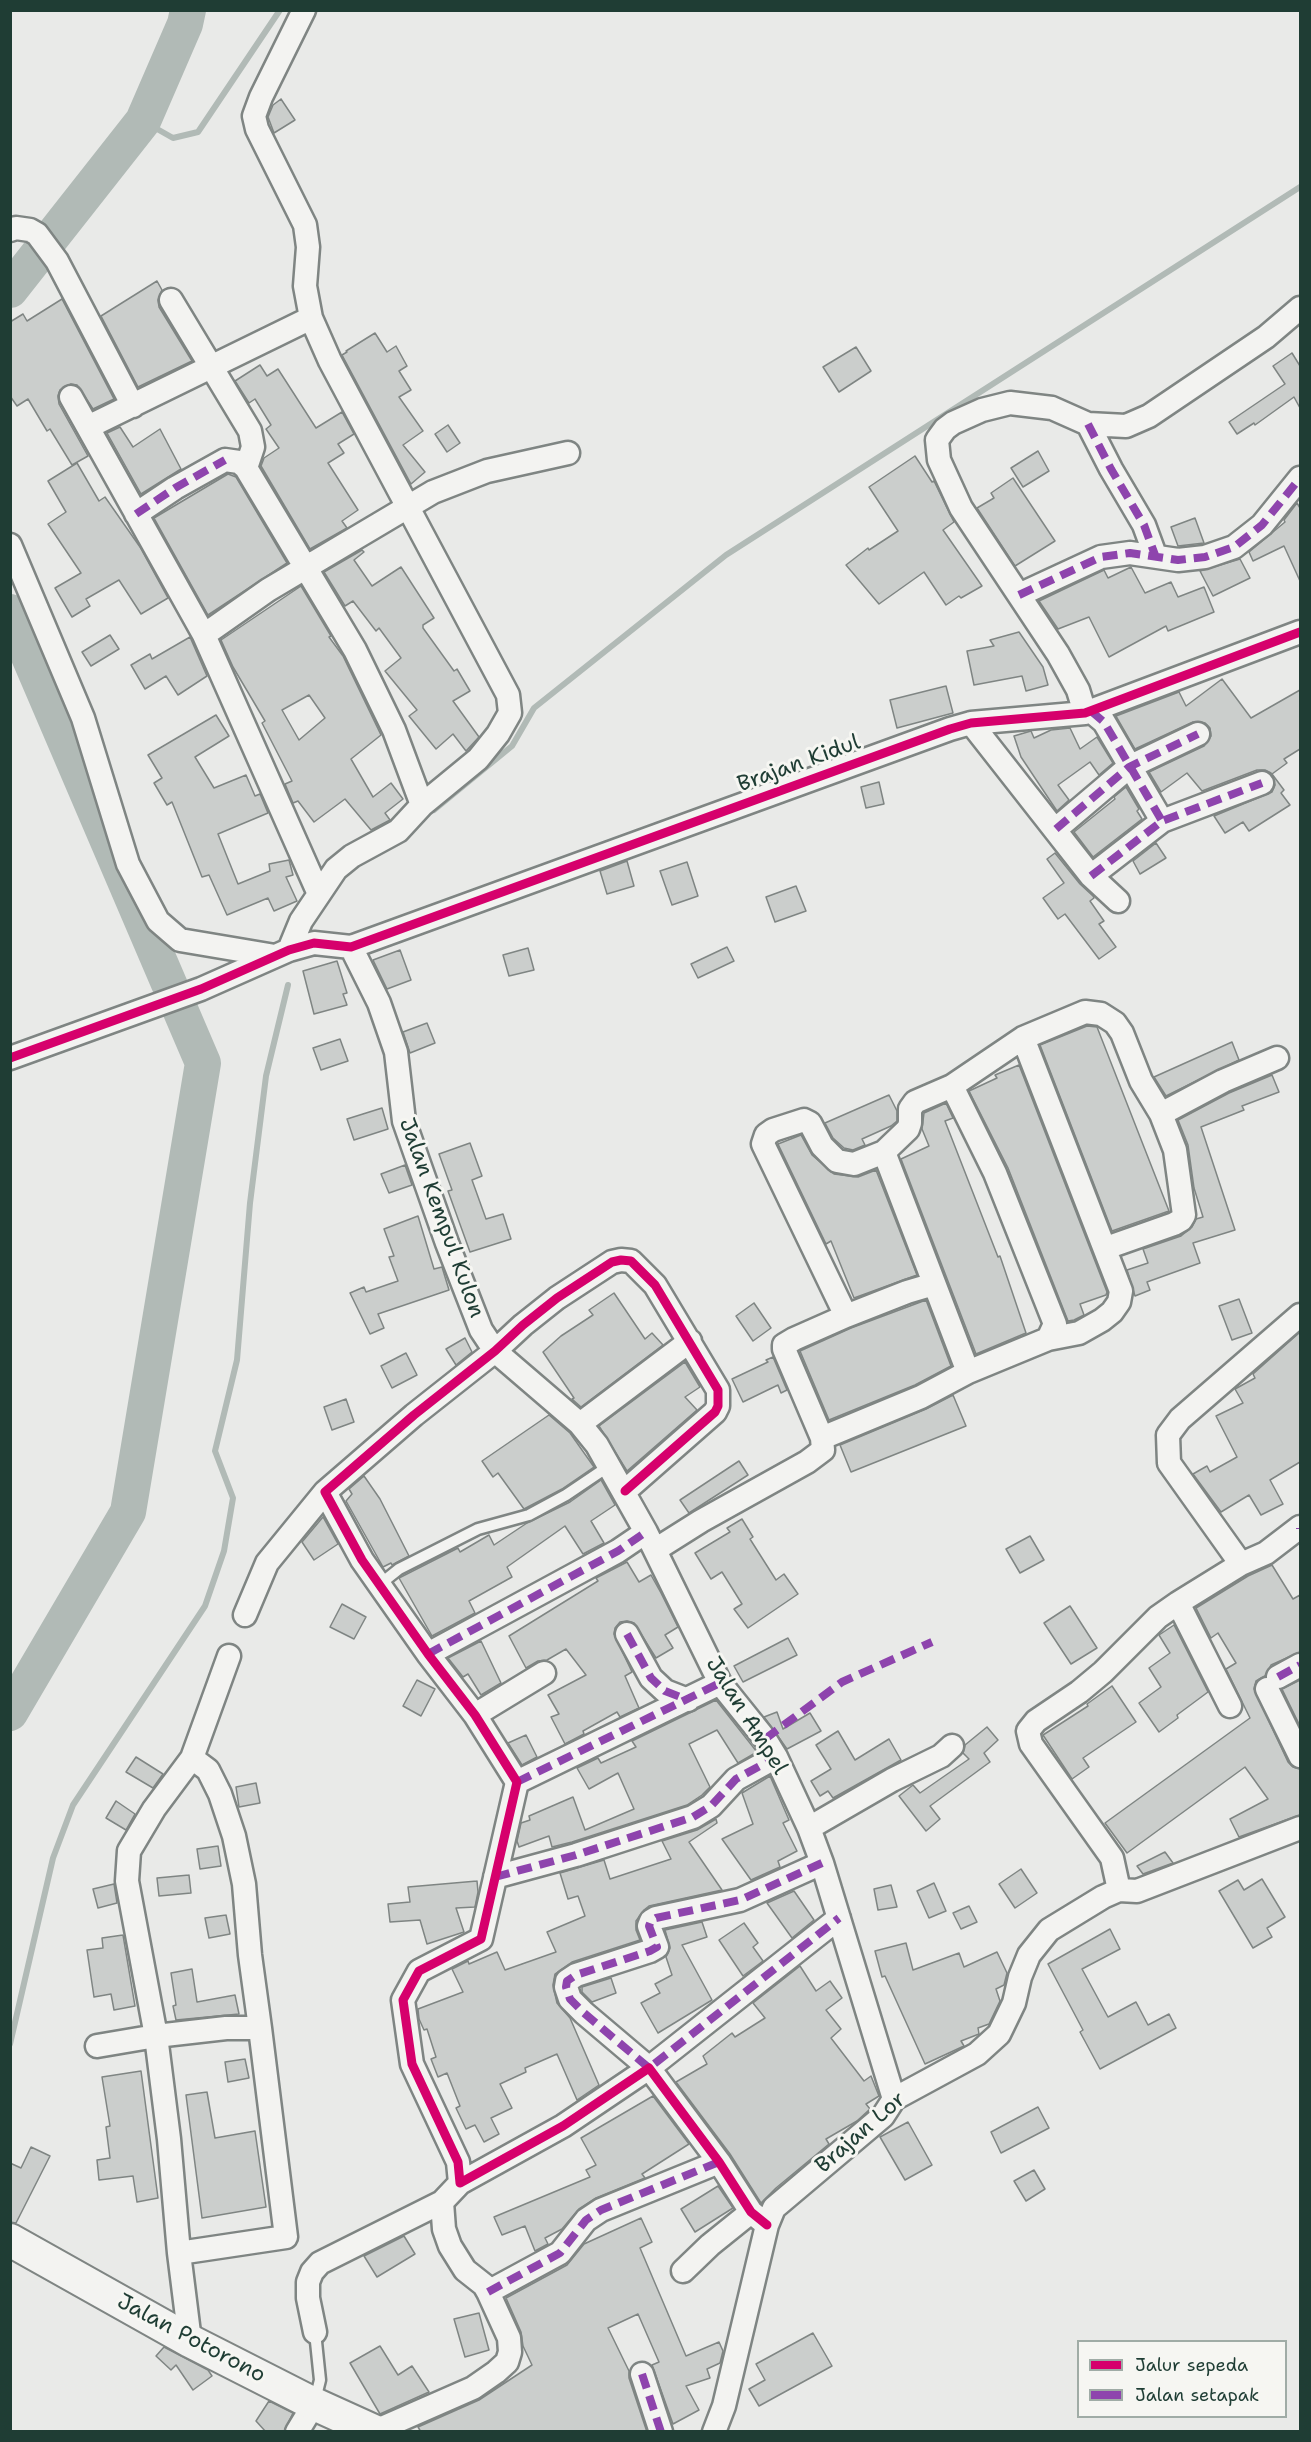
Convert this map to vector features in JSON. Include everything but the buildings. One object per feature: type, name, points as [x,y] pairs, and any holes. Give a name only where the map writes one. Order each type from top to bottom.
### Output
[{"type":"street","points":[[10,1059],[150,1009],[282,953],[336,869],[352,856],[398,831],[422,805],[478,759],[498,735],[510,712],[508,695],[330,362],[311,318],[305,286],[308,247],[305,225],[257,129],[254,116],[304,10]]},
{"type":"street","points":[[10,230],[16,228],[30,230],[37,234],[57,261],[133,406]]},
{"type":"street","points":[[171,300],[250,430],[254,447],[246,468]]},
{"type":"street","points":[[1162,821],[1104,722],[1088,712],[1068,672],[952,491],[939,460],[937,440],[953,423],[982,410],[1010,403],[1052,408],[1089,424],[1126,426],[1149,416],[1266,337],[1300,308]]},
{"type":"street","points":[[88,428],[311,318]]},
{"type":"street","points":[[70,397],[204,635],[319,894]]},
{"type":"street","points":[[1089,424],[1144,525],[1155,555]]},
{"type":"street","points":[[204,635],[306,566],[433,492],[487,471],[568,453]]},
{"type":"street","points":[[136,514],[175,488],[225,460],[239,462],[246,468],[355,650],[394,730],[422,805]]},
{"type":"street","points":[[1019,595],[1101,557],[1130,553],[1178,560],[1205,557],[1234,547],[1262,525],[1300,478]]},
{"type":"street","points":[[10,545],[83,718],[128,864],[158,921],[180,940],[282,953]]},
{"type":"street","name":"Brajan Kidul","points":[[282,953],[314,944],[351,947],[971,723],[1088,712],[1300,632]]},
{"type":"street","points":[[971,723],[1091,876],[1118,901]]},
{"type":"street","points":[[1056,829],[1129,767],[1198,734]]},
{"type":"street","points":[[1091,876],[1162,821],[1262,783]]},
{"type":"street","name":"Jalan Kempul Kulon","points":[[351,947],[380,1003],[396,1052],[404,1121],[447,1243],[481,1330],[495,1351]]},
{"type":"street","points":[[846,1316],[763,1144],[764,1139],[773,1130],[804,1120],[810,1123],[822,1146],[837,1161],[854,1164],[884,1152],[908,1129],[910,1109],[915,1102],[952,1086],[1023,1038],[1085,1012],[1101,1014],[1114,1023],[1122,1033],[1142,1081],[1161,1114],[1175,1150],[1184,1215],[1174,1224],[1106,1248]]},
{"type":"street","points":[[822,1438],[921,1397],[968,1372],[1048,1339],[1079,1333],[1102,1320],[1119,1302],[1121,1291],[1106,1248],[1023,1038]]},
{"type":"street","points":[[1161,1114],[1223,1081],[1277,1058]]},
{"type":"street","points":[[952,1086],[996,1173],[1055,1324],[1048,1339]]},
{"type":"street","points":[[884,1152],[968,1372]]},
{"type":"street","points":[[245,1616],[267,1563],[325,1492],[557,1298],[612,1262],[621,1260],[631,1261],[655,1285],[718,1390],[716,1412],[625,1491]]},
{"type":"street","points":[[428,1654],[618,1551],[651,1541],[701,1521],[807,1462],[823,1450],[822,1438],[783,1349],[784,1345],[846,1316],[934,1284]]},
{"type":"street","points":[[1241,1564],[1169,1463],[1168,1435],[1180,1419],[1300,1315]]},
{"type":"street","points":[[580,1424],[690,1341]]},
{"type":"street","name":"Jalan Ampel","points":[[495,1351],[580,1424],[625,1491],[720,1683],[765,1738],[776,1757],[809,1828],[822,1863],[894,2099]]},
{"type":"street","points":[[325,1492],[362,1560],[428,1654],[476,1715],[517,1782],[495,1877],[492,1939],[419,1971],[403,2000],[412,2064],[458,2162],[460,2183]]},
{"type":"street","points":[[1119,1890],[1112,1858],[1031,1744],[1028,1731],[1036,1721],[1079,1692],[1103,1672],[1158,1617],[1241,1564],[1266,1553],[1300,1528]]},
{"type":"street","points":[[1178,1603],[1230,1706]]},
{"type":"street","points":[[627,1634],[651,1678],[665,1691],[688,1700]]},
{"type":"street","points":[[190,2341],[156,2036],[127,1881],[129,1851],[154,1809],[192,1758],[229,1656]]},
{"type":"street","points":[[1300,1665],[1272,1683],[1300,1756]]},
{"type":"street","points":[[476,1715],[544,1673]]},
{"type":"street","points":[[517,1782],[720,1683]]},
{"type":"street","points":[[809,1828],[892,1780],[936,1758],[952,1746]]},
{"type":"street","points":[[495,1877],[587,1852],[693,1817],[711,1806],[736,1779],[776,1757]]},
{"type":"street","points":[[179,2253],[286,2237],[250,1955],[244,1884],[234,1836],[220,1794],[208,1770],[192,1758]]},
{"type":"street","name":"Brajan Lor","points":[[714,2432],[724,2406],[759,2218],[774,2208],[883,2116],[894,2099],[977,2054],[999,2034],[1014,2003],[1020,1977],[1029,1955],[1049,1930],[1083,1908],[1119,1890],[1137,1891],[1300,1828]]},
{"type":"street","points":[[683,2271],[710,2245],[759,2218],[649,2068],[570,1999],[566,1987],[567,1982],[576,1975],[657,1947],[649,1926],[656,1918],[740,1900],[822,1863]]},
{"type":"street","points":[[315,2332],[308,2298],[308,2282],[312,2272],[320,2263],[442,2202],[460,2183],[563,2126],[649,2068],[839,1918]]},
{"type":"street","points":[[97,2046],[226,2028],[260,2028]]},
{"type":"street","points":[[488,2292],[560,2253],[586,2220],[601,2210],[719,2162]]},
{"type":"street","points":[[376,2431],[473,2388],[507,2362],[510,2352],[509,2338],[488,2292],[465,2270],[450,2246],[444,2229],[442,2202]]},
{"type":"street","name":"Jalan Potorono","points":[[10,2240],[190,2341],[314,2404],[376,2431]]},
{"type":"street","points":[[642,2374],[661,2432]]},
{"type":"street","points":[[297,2432],[314,2404]]},
{"type":"lane","points":[[379,1585],[399,1569],[478,1529],[529,1515],[566,1495],[609,1466]]},
{"type":"lane","points":[[314,2404],[320,2380],[315,2332]]},
{"type":"waterway","points":[[10,290],[143,121],[185,24],[188,10]]},
{"type":"waterway","points":[[143,121],[173,138],[198,132],[280,10]]},
{"type":"waterway","points":[[434,810],[512,746],[534,708],[726,555],[1300,187]]},
{"type":"waterway","points":[[10,612],[203,1063],[128,1512],[10,1713]]},
{"type":"waterway","points":[[10,2044],[53,1858],[73,1805],[205,1606],[224,1551],[233,1498],[215,1451],[237,1360],[250,1203],[266,1076],[288,985]]},
{"type":"marked path","points":[[1088,424],[1144,525],[1155,555]]},
{"type":"marked path","points":[[136,514],[175,488],[225,460]]},
{"type":"marked path","points":[[1019,595],[1101,557],[1130,553],[1178,560],[1205,557],[1234,547],[1262,525],[1300,478]]},
{"type":"marked path","points":[[1091,711],[1104,722],[1162,821]]},
{"type":"marked path","points":[[1056,829],[1129,767],[1198,734]]},
{"type":"marked path","points":[[1091,876],[1162,821],[1262,783]]},
{"type":"marked path","points":[[428,1654],[618,1551],[646,1532]]},
{"type":"marked path","points":[[627,1634],[651,1678],[665,1691],[688,1700]]},
{"type":"marked path","points":[[765,1739],[842,1682],[932,1642]]},
{"type":"marked path","points":[[1278,1677],[1300,1665]]},
{"type":"marked path","points":[[517,1782],[720,1683]]},
{"type":"marked path","points":[[495,1877],[576,1855],[693,1817],[711,1806],[736,1779],[776,1757]]},
{"type":"marked path","points":[[822,1863],[740,1900],[656,1918],[649,1926],[657,1947],[576,1975],[567,1981],[566,1987],[570,1999],[584,2013],[649,2068],[839,1918]]},
{"type":"marked path","points":[[488,2292],[560,2253],[586,2220],[601,2210],[719,2162]]},
{"type":"marked path","points":[[642,2374],[661,2432]]},
{"type":"cycle path","points":[[10,1058],[201,989],[289,950],[314,943],[351,947],[950,729],[971,723],[1085,713],[1300,632]]},
{"type":"cycle path","points":[[625,1491],[715,1412],[718,1406],[718,1390],[655,1285],[631,1261],[621,1260],[612,1262],[557,1298],[414,1415],[325,1492],[362,1560],[428,1654],[475,1715],[517,1782],[481,1939],[419,1971],[403,2000],[412,2064],[458,2162],[460,2183],[563,2126],[649,2068],[719,2162],[751,2212],[767,2225]]}]
